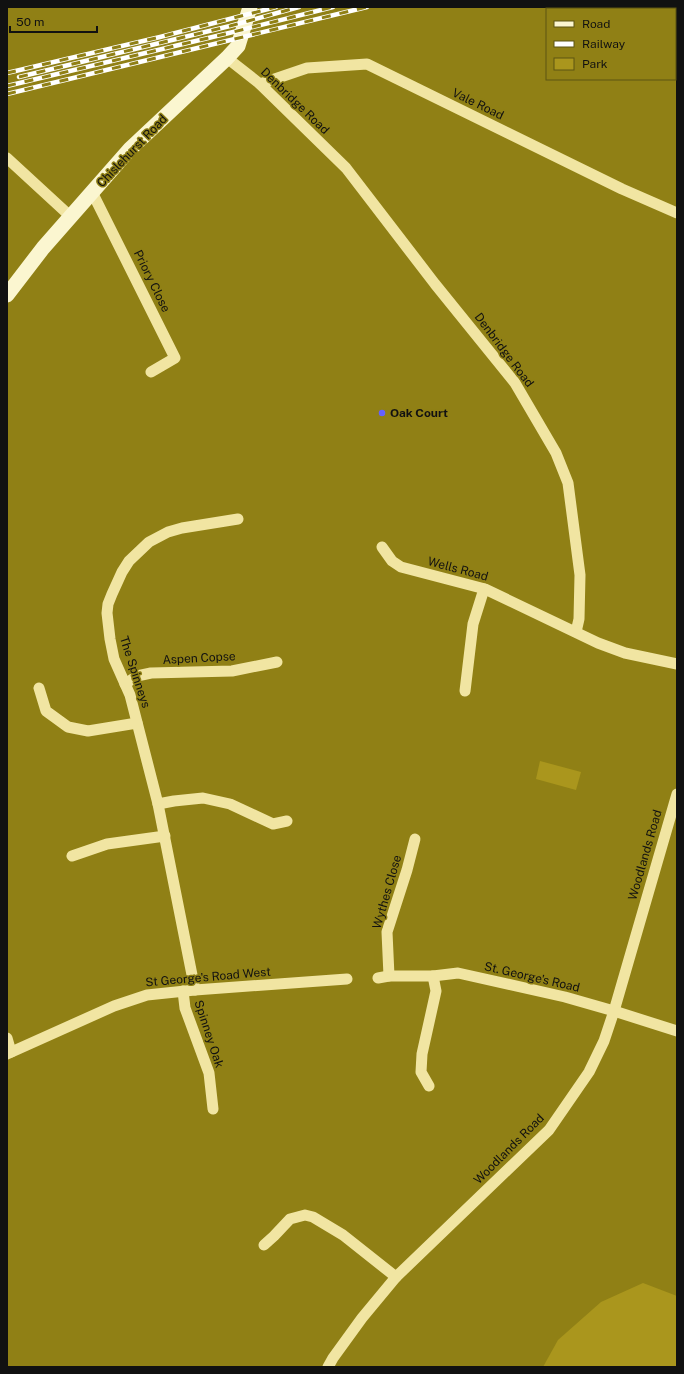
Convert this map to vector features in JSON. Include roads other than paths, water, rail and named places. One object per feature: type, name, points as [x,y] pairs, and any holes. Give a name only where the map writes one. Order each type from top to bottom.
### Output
[{"type":"main road","name":"Chislehurst Road","points":[[7,295],[43,248],[130,149],[238,46],[250,7]]},
{"type":"street","name":"Denbridge Road","points":[[227,58],[260,84],[350,173],[435,284],[514,383],[556,453],[568,483],[580,575],[579,619],[576,632]]},
{"type":"street","name":"Vale Road","points":[[260,84],[308,68],[367,64],[570,164],[677,213]]},
{"type":"street","points":[[7,158],[70,216]]},
{"type":"street","name":"Priory Close","points":[[92,192],[175,358],[151,372]]},
{"type":"street","name":"The Spinneys","points":[[195,990],[158,804],[130,695],[114,659],[107,613],[108,604],[122,572],[129,561],[149,542],[168,532],[182,528],[238,520]]},
{"type":"street","name":"Wells Road","points":[[382,547],[392,561],[401,567],[484,589],[576,632]]},
{"type":"street","points":[[465,691],[473,624],[484,589]]},
{"type":"street","points":[[576,632],[598,643],[625,652],[677,664]]},
{"type":"street","name":"Aspen Copse","points":[[125,684],[137,676],[147,674],[232,670],[277,662]]},
{"type":"street","name":"The Spinneys","points":[[39,688],[46,711],[68,727],[88,731],[137,723]]},
{"type":"street","name":"Woodlands Road","points":[[328,1367],[362,1318],[396,1277],[548,1130],[589,1072],[604,1041],[614,1011],[677,794]]},
{"type":"street","points":[[158,804],[202,798],[230,804],[273,824],[287,821]]},
{"type":"street","points":[[72,856],[107,844],[165,836]]},
{"type":"street","name":"Wythes Close","points":[[383,977],[387,932],[407,870],[415,839]]},
{"type":"street","name":"St. George's Road","points":[[383,977],[433,976],[458,973],[565,997],[677,1031]]},
{"type":"street","points":[[429,1086],[421,1072],[421,1066],[422,1054],[436,991],[433,976]]},
{"type":"street","name":"St George's Road West","points":[[7,1038],[9,1053],[71,1024],[147,995],[347,979]]},
{"type":"street","name":"Spinney Oak","points":[[183,991],[185,1008],[209,1073],[213,1110]]},
{"type":"street","points":[[264,1245],[290,1219],[304,1215],[313,1217],[343,1235],[396,1277]]},
{"type":"railway","points":[[7,73],[160,37],[276,7]]},
{"type":"railway","points":[[19,77],[230,26],[299,7]]},
{"type":"railway","points":[[7,86],[333,7]]},
{"type":"railway","points":[[7,94],[367,7]]},
{"type":"place","name":"Oak Court","points":[[382,413]]}]
